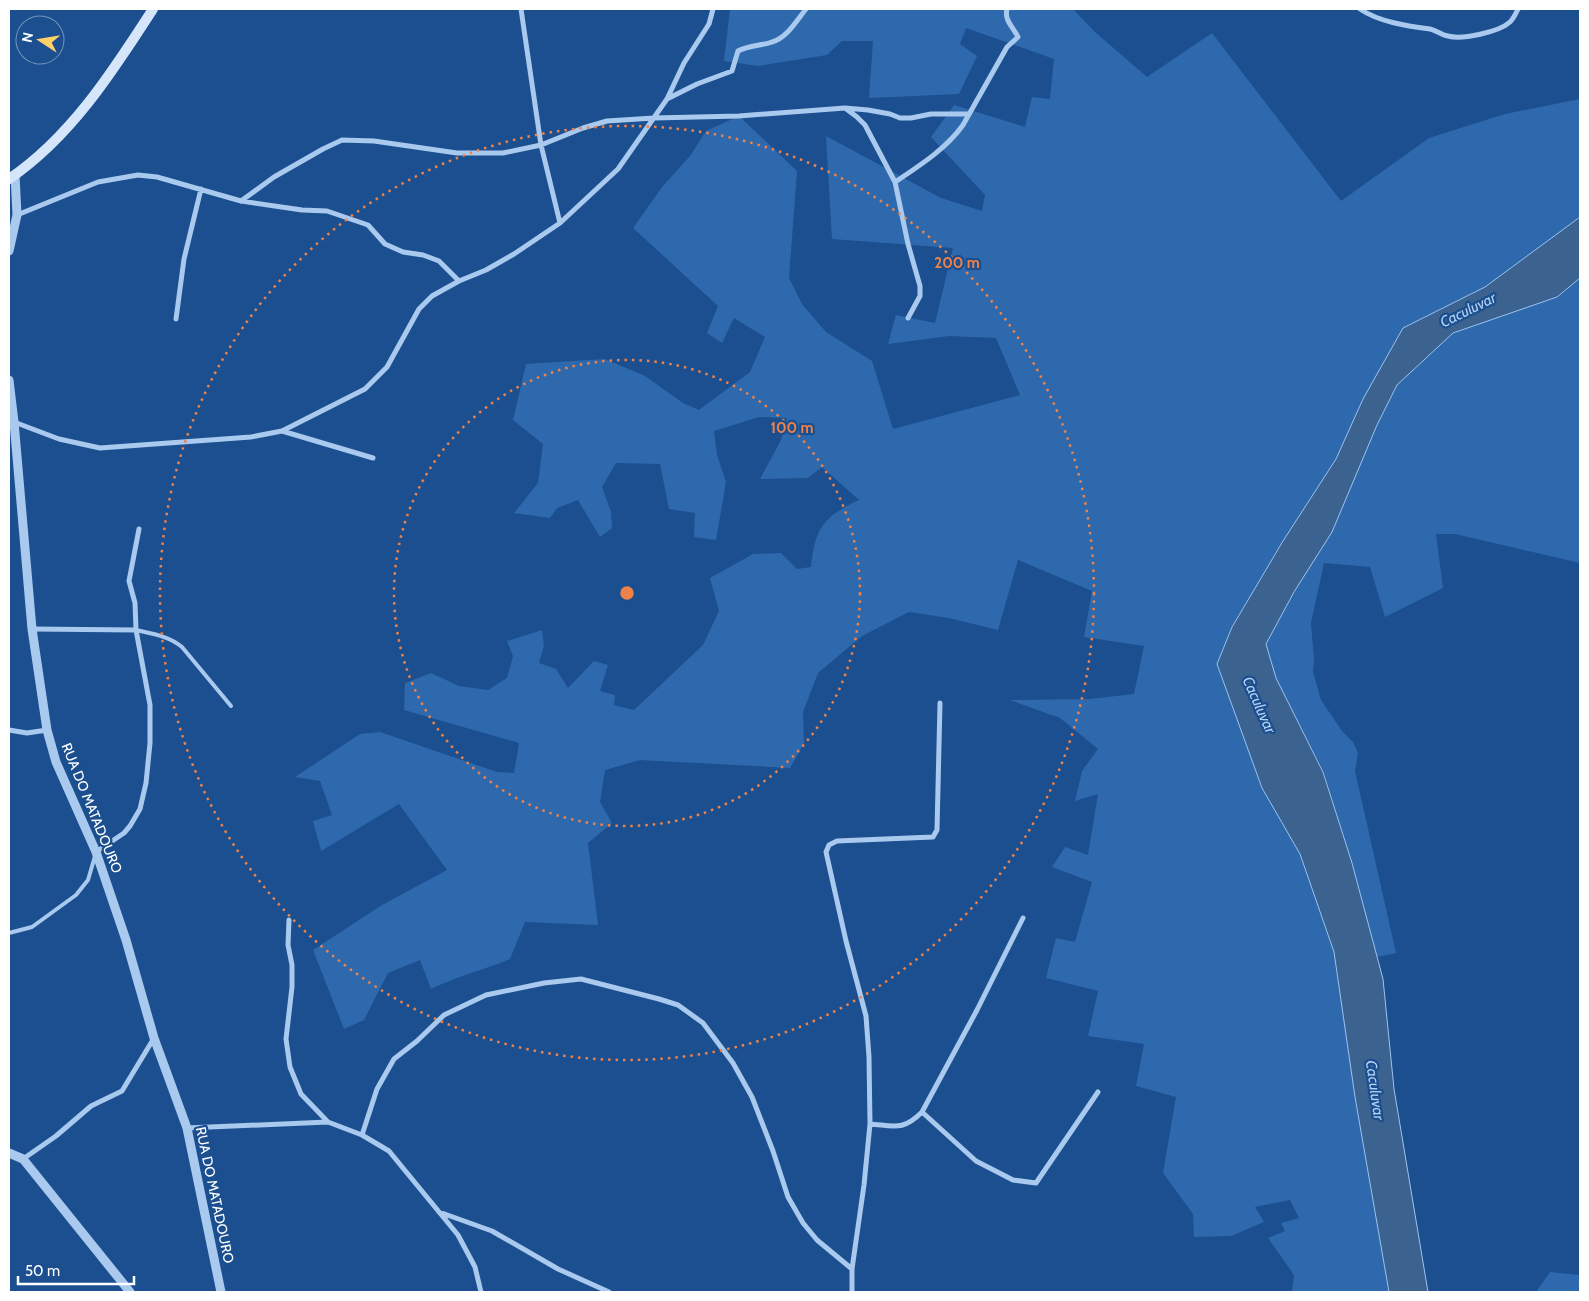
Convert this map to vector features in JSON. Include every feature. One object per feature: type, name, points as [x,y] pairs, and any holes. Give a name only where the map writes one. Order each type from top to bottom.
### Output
[{"type":"main road","points":[[12,177],[59,138],[103,84],[153,9]]},
{"type":"street","points":[[521,9],[541,145],[560,223]]},
{"type":"street","points":[[14,422],[59,439],[100,448],[250,437],[282,430],[365,389],[387,367],[419,309],[432,296],[459,281],[486,270],[514,254],[560,223],[618,169],[667,99],[684,63],[709,24],[713,9]]},
{"type":"street","points":[[667,99],[697,84],[732,71],[738,51],[780,39],[806,9]]},
{"type":"street","points":[[895,182],[920,165],[954,137],[1007,47],[1018,37],[1007,19],[1007,9]]},
{"type":"street","points":[[1360,9],[1406,26],[1434,30],[1450,37],[1465,38],[1506,25],[1512,20],[1518,9]]},
{"type":"street","points":[[241,201],[323,148],[342,140],[374,141],[457,153],[503,153],[541,145],[583,128],[607,121],[739,116],[844,108],[868,110],[906,118],[931,114],[968,114]]},
{"type":"street","points":[[844,108],[865,125],[895,182],[908,244],[920,286],[920,296],[908,318]]},
{"type":"street","points":[[17,215],[98,182],[138,175],[157,177],[201,188],[241,201],[302,210],[327,211],[368,225],[385,244],[403,252],[423,255],[439,261],[459,281]]},
{"type":"street","points":[[9,251],[17,215],[12,177]]},
{"type":"street","points":[[176,319],[184,259],[201,188]]},
{"type":"street","name":"RUA DO MATADOURO","points":[[9,380],[32,628],[47,730],[56,762],[96,852],[126,940],[154,1038],[187,1128],[221,1292]]},
{"type":"street","points":[[282,430],[373,458]]},
{"type":"street","points":[[96,852],[124,833],[130,826],[140,809],[146,782],[150,743],[150,705],[136,630],[135,603],[129,581],[139,529]]},
{"type":"street","points":[[32,628],[136,630]]},
{"type":"street","points":[[852,1292],[852,1269],[864,1186],[870,1124],[869,1057],[866,1016],[846,941],[826,852],[829,845],[837,841],[933,837],[937,830],[940,703]]},
{"type":"street","points":[[9,730],[27,733],[47,730]]},
{"type":"street","points":[[870,1124],[901,1127],[912,1122],[922,1112],[977,1010],[1023,918]]},
{"type":"street","points":[[289,920],[288,945],[292,965],[292,987],[286,1039],[290,1067],[301,1094],[328,1122]]},
{"type":"street","points":[[362,1135],[377,1089],[394,1059],[417,1041],[444,1015],[486,995],[544,983],[581,979],[658,999],[678,1005],[703,1023],[733,1062],[752,1097],[788,1197],[803,1223],[817,1240],[852,1269]]},
{"type":"street","points":[[23,1159],[56,1136],[91,1106],[122,1091],[154,1038]]},
{"type":"street","points":[[922,1112],[976,1160],[1013,1180],[1036,1183],[1098,1092]]},
{"type":"street","points":[[187,1128],[328,1122],[362,1135],[389,1151],[458,1234],[475,1267],[480,1292]]},
{"type":"street","points":[[9,1152],[23,1159],[130,1292]]},
{"type":"street","points":[[438,1211],[492,1231],[558,1269],[610,1292]]},
{"type":"lane","points":[[136,630],[170,638],[182,647],[231,706]]},
{"type":"lane","points":[[9,933],[32,927],[76,895],[88,880],[96,852]]},
{"type":"shaded area","points":[[730,9],[1073,9],[1095,32],[1147,77],[1212,33],[1341,201],[1429,138],[1505,114],[1580,99],[1580,217],[1485,287],[1403,328],[1363,399],[1336,459],[1283,541],[1232,626],[1217,664],[1262,788],[1300,854],[1334,952],[1355,1097],[1389,1292],[1292,1292],[1294,1275],[1268,1238],[1285,1231],[1281,1223],[1299,1218],[1290,1200],[1255,1207],[1264,1222],[1231,1236],[1194,1237],[1193,1214],[1163,1173],[1176,1097],[1136,1086],[1144,1044],[1088,1036],[1098,991],[1046,978],[1056,938],[1075,942],[1092,882],[1052,867],[1065,847],[1088,855],[1098,794],[1075,801],[1082,771],[1098,749],[1060,718],[1010,700],[1090,699],[1134,694],[1144,646],[1084,637],[1092,591],[1018,560],[998,630],[949,618],[909,612],[862,636],[818,673],[803,712],[804,743],[790,768],[640,760],[605,770],[600,802],[612,823],[588,843],[598,925],[525,922],[510,959],[431,989],[420,960],[388,973],[364,1020],[344,1029],[313,950],[382,905],[447,870],[399,804],[321,851],[313,821],[332,815],[320,781],[295,777],[360,734],[380,732],[497,772],[514,773],[519,743],[404,710],[405,683],[431,673],[459,686],[488,690],[507,678],[513,656],[507,641],[542,630],[544,646],[539,663],[556,669],[568,688],[594,661],[608,665],[600,691],[615,695],[614,705],[634,710],[703,645],[719,611],[710,578],[753,554],[781,553],[797,569],[811,567],[815,542],[823,525],[837,512],[859,500],[822,467],[808,478],[760,479],[781,440],[787,418],[759,417],[714,431],[717,455],[726,482],[716,540],[694,537],[695,513],[669,509],[660,464],[616,463],[602,487],[611,512],[612,528],[600,537],[578,500],[557,508],[550,518],[514,513],[538,483],[543,444],[513,420],[526,364],[605,359],[645,376],[683,403],[699,410],[750,372],[765,337],[734,318],[722,343],[707,333],[718,306],[633,228],[662,187],[690,156],[706,131],[739,116],[797,171],[789,278],[802,304],[826,332],[872,361],[893,429],[1020,395],[996,338],[949,336],[888,344],[896,315],[935,323],[953,248],[832,239],[826,136],[941,198],[982,211],[985,195],[931,137],[954,105],[1025,127],[1032,97],[1050,99],[1054,59],[966,28],[960,44],[977,56],[959,94],[869,98],[873,41],[842,41],[827,55],[758,66],[724,61]]},
{"type":"shaded area","points":[[1580,278],[1580,563],[1455,534],[1436,534],[1443,588],[1385,617],[1370,567],[1324,563],[1311,623],[1314,659],[1313,672],[1321,700],[1342,731],[1353,742],[1358,753],[1355,771],[1396,953],[1377,957],[1352,863],[1324,772],[1276,678],[1266,644],[1294,592],[1397,385],[1453,333],[1557,297]]},
{"type":"shaded area","points":[[1550,1272],[1580,1275],[1580,1292],[1536,1292]]},
{"type":"water","name":"Caculuvar","points":[[1580,217],[1580,278],[1557,297],[1453,333],[1397,385],[1377,425],[1332,532],[1294,592],[1266,644],[1276,678],[1323,772],[1352,863],[1383,979],[1394,1089],[1428,1292],[1389,1292],[1355,1097],[1334,952],[1300,854],[1262,788],[1217,664],[1232,627],[1283,541],[1336,459],[1363,399],[1403,328],[1485,287]]}]
